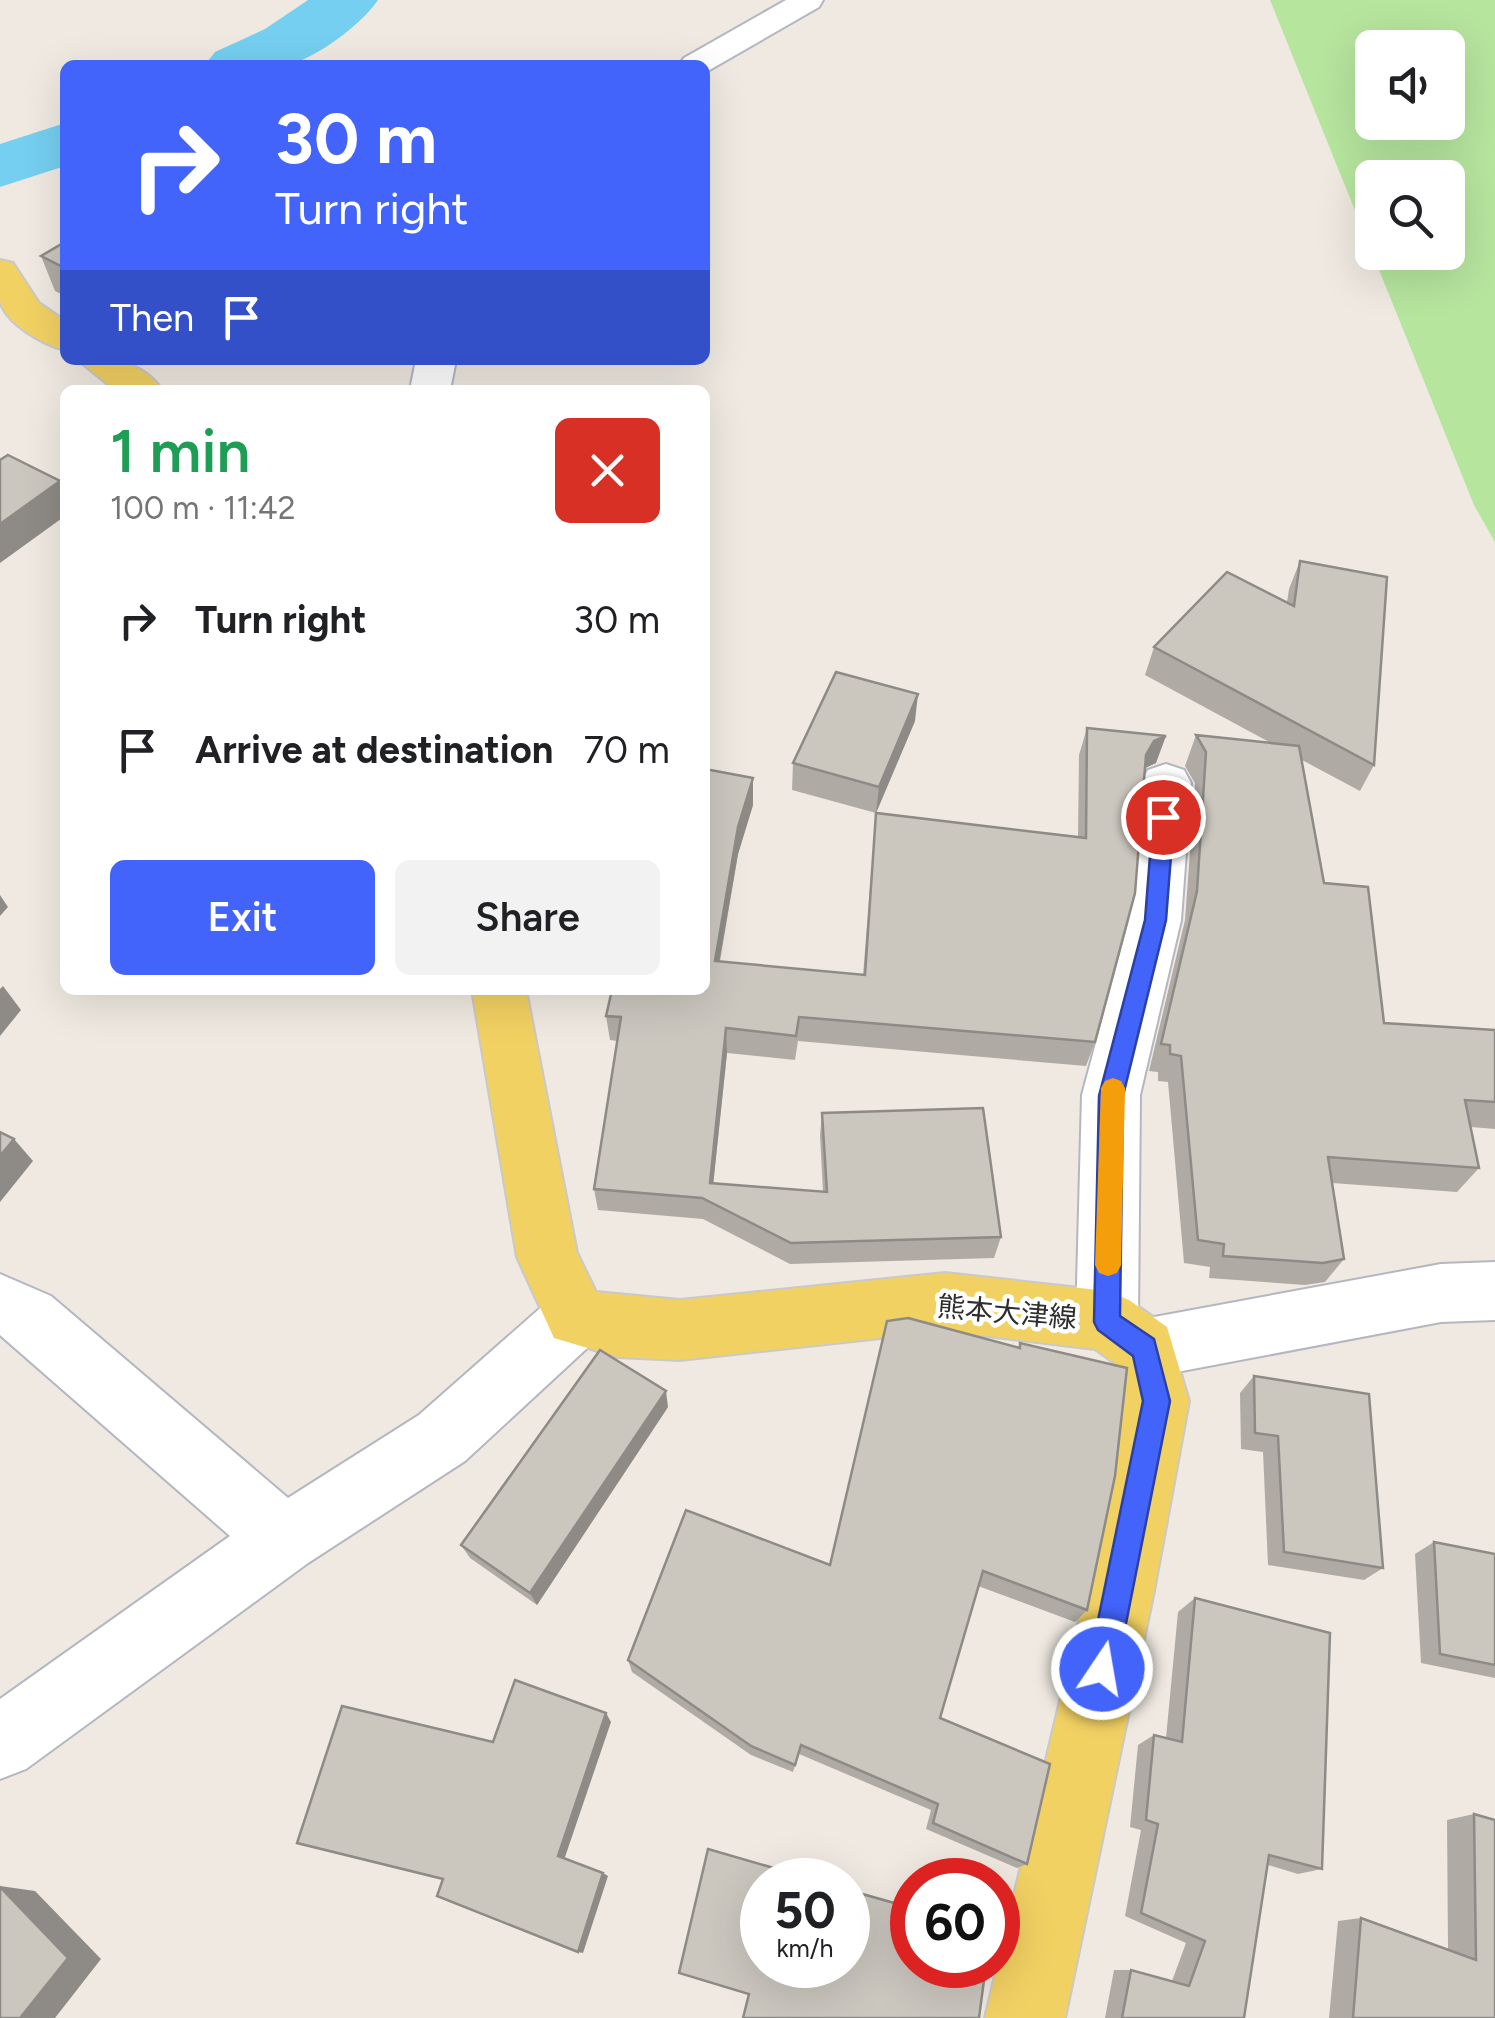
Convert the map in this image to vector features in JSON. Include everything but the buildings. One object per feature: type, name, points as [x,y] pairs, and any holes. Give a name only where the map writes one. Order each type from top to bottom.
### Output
[{"type":"main road","points":[[0,271],[25,311],[60,335]]},
{"type":"main road","points":[[105,365],[135,385]]},
{"type":"main road","points":[[500,995],[547,1257],[576,1317]]},
{"type":"main road","name":"熊本大津線","points":[[576,1317],[618,1327],[680,1330],[946,1302],[1126,1335]]},
{"type":"main road","points":[[1025,2018],[1120,1591],[1156,1401],[1126,1335]]},
{"type":"street","points":[[705,60],[808,0]]},
{"type":"street","points":[[1166,782],[1156,920],[1111,1096],[1126,1335],[1441,1293],[1495,1291]]},
{"type":"street","points":[[0,1303],[29,1317],[284,1539]]},
{"type":"street","points":[[0,1742],[284,1539],[442,1438],[576,1317]]},
{"type":"green space","points":[[1270,0],[1495,0],[1495,542],[1474,505],[1379,270],[1465,270],[1465,160],[1355,160],[1355,210]]},
{"type":"waterway","points":[[248,60],[287,42],[348,0]]},
{"type":"waterway","points":[[0,167],[60,145]]},
{"type":"slow traffic","points":[[1108,1265],[1113,1088]]},
{"type":"route","points":[[1102,1669],[1156,1401],[1145,1348],[1107,1322],[1111,1096],[1156,920],[1163,817]]}]
